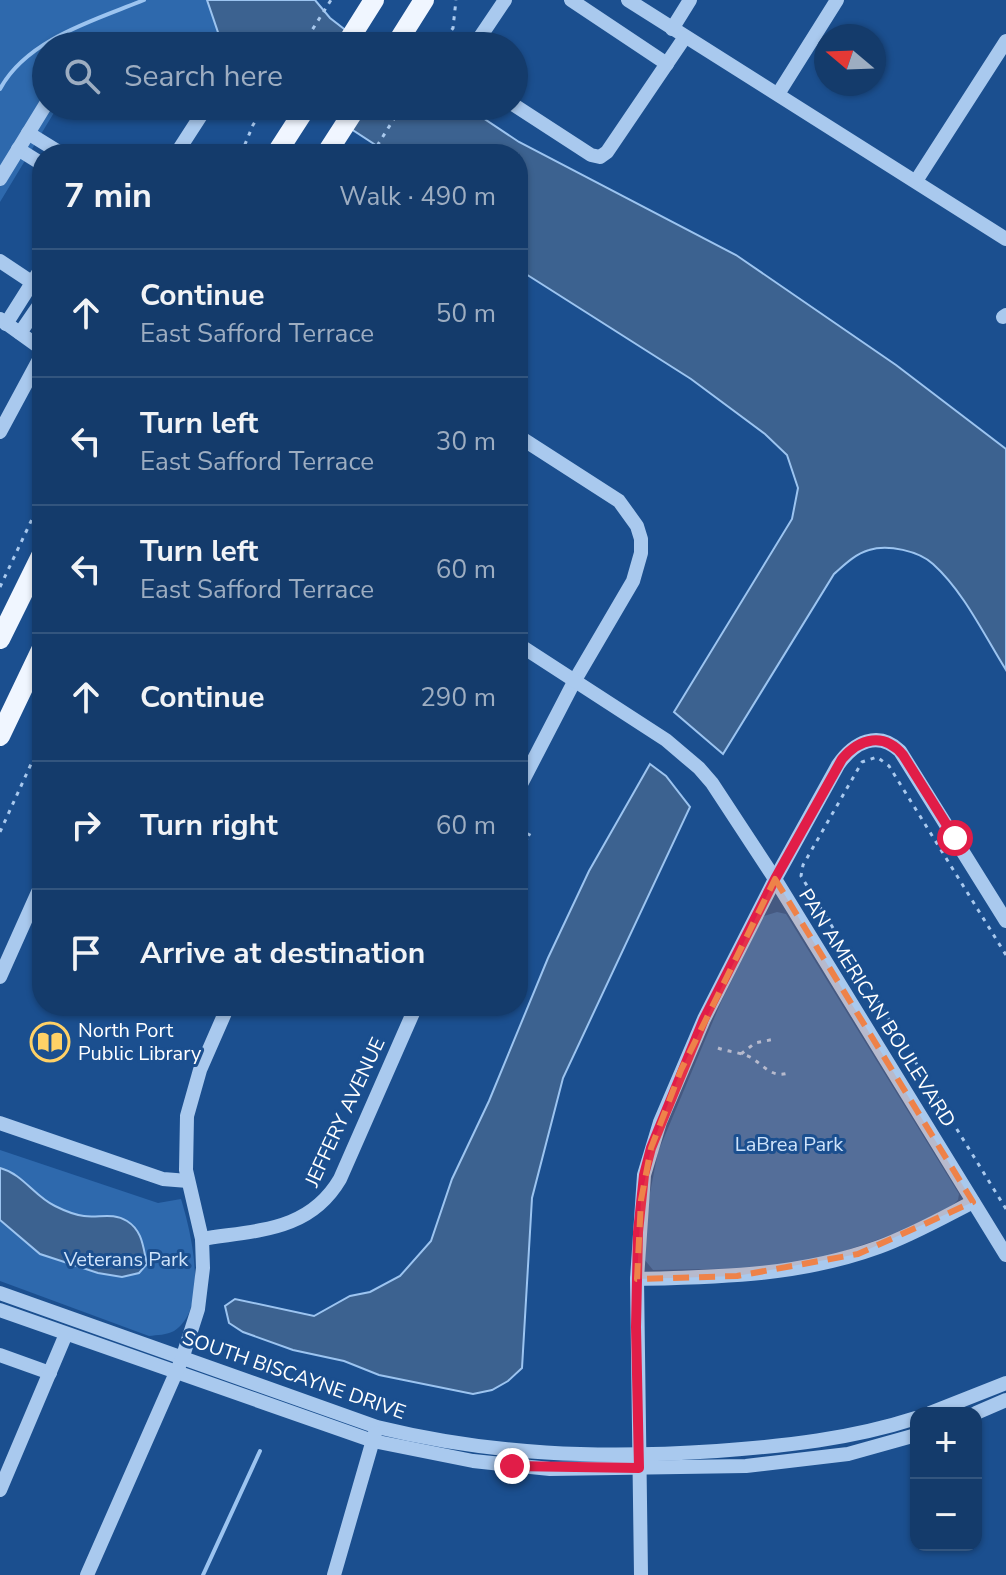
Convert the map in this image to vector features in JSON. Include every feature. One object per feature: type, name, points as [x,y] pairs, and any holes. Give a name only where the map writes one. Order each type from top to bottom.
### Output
[{"type":"main road","points":[[404,32],[424,0]]},
{"type":"main road","points":[[354,32],[370,6]]},
{"type":"main road","points":[[282,144],[298,120]]},
{"type":"main road","points":[[332,144],[348,120]]},
{"type":"main road","points":[[0,639],[32,574]]},
{"type":"main road","points":[[0,736],[32,669]]},
{"type":"street","points":[[483,32],[505,0]]},
{"type":"street","points":[[628,0],[1006,239]]},
{"type":"street","points":[[528,114],[591,155],[600,157],[607,152],[667,64],[690,0]]},
{"type":"street","points":[[778,94],[837,0]]},
{"type":"street","points":[[578,2],[667,64]]},
{"type":"street","points":[[916,181],[1006,41]]},
{"type":"street","points":[[0,179],[36,120]]},
{"type":"street","points":[[182,144],[198,120]]},
{"type":"street","points":[[28,133],[46,144]]},
{"type":"street","points":[[18,149],[32,158]]},
{"type":"street","points":[[0,261],[32,283]]},
{"type":"street","points":[[32,291],[3,321],[32,343]]},
{"type":"street","points":[[20,333],[32,316]]},
{"type":"street","points":[[0,432],[32,371]]},
{"type":"street","points":[[528,442],[619,501],[630,514],[641,539],[641,553],[633,581],[575,680],[528,771]]},
{"type":"street","name":"PAN AMERICAN BOULEVARD","points":[[528,650],[666,740],[699,768],[728,806],[775,879],[1006,1255]]},
{"type":"street","points":[[641,1575],[637,1279],[644,1175],[660,1122],[704,1019],[775,879],[842,759],[862,742],[876,739],[890,743],[903,755],[1006,921]]},
{"type":"street","points":[[0,977],[32,905]]},
{"type":"street","points":[[87,1575],[179,1366],[200,1300],[202,1239],[188,1181],[185,1131],[190,1100],[200,1070],[224,1016]]},
{"type":"street","name":"JEFFERY AVENUE","points":[[202,1239],[289,1224],[305,1218],[325,1202],[340,1179],[412,1016]]},
{"type":"street","points":[[0,1123],[163,1179],[188,1181]]},
{"type":"street","points":[[637,1279],[737,1276],[814,1266],[896,1240],[973,1202]]},
{"type":"street","name":"SOUTH BISCAYNE DRIVE","points":[[0,1293],[179,1366],[430,1455],[512,1466],[639,1462],[746,1466],[848,1454],[910,1437]]},
{"type":"street","name":"SOUTH BISCAYNE DRIVE","points":[[0,1310],[66,1334],[179,1366]]},
{"type":"street","points":[[0,1490],[66,1334]]},
{"type":"street","points":[[0,1355],[50,1373]]},
{"type":"street","points":[[945,1407],[1006,1383]]},
{"type":"street","points":[[982,1410],[1006,1400]]},
{"type":"street","name":"SOUTH BISCAYNE DRIVE","points":[[639,1462],[823,1441],[871,1432],[910,1420]]},
{"type":"street","points":[[334,1575],[375,1434]]},
{"type":"path","points":[[311,32],[331,0]]},
{"type":"path","points":[[450,32],[456,0]]},
{"type":"path","points":[[245,144],[256,120]]},
{"type":"path","points":[[378,144],[393,120]]},
{"type":"path","points":[[0,587],[32,519]]},
{"type":"path","points":[[1006,955],[889,766],[877,757],[862,762],[803,865],[801,876],[1006,1209]]},
{"type":"path","points":[[0,832],[32,762]]},
{"type":"path","points":[[741,1054],[755,1043],[775,1039]]},
{"type":"path","points":[[718,1048],[751,1057],[770,1072],[782,1075],[791,1072]]},
{"type":"highlighted area","points":[[775,879],[973,1202],[858,1254],[737,1276],[637,1279],[641,1200],[651,1148],[681,1070]]},
{"type":"green space","points":[[0,0],[207,0],[218,32],[32,32],[32,120],[50,120],[35,144],[32,144],[32,149],[0,202]]},
{"type":"green space","name":"LaBrea Park","points":[[777,912],[786,914],[959,1194],[958,1200],[897,1233],[827,1257],[765,1268],[653,1270],[644,1259],[647,1208],[658,1152],[721,1002],[760,923],[764,916]]},
{"type":"green space","name":"Veterans Park","points":[[0,1150],[158,1203],[181,1199],[195,1269],[192,1305],[185,1320],[174,1331],[149,1336],[0,1281]]},
{"type":"shaded area","points":[[207,0],[315,0],[330,18],[348,32],[218,32]]},
{"type":"shaded area","points":[[337,120],[486,120],[523,144],[374,144]]},
{"type":"shaded area","points":[[528,147],[736,255],[896,365],[1006,449],[1006,670],[964,601],[933,564],[920,555],[903,550],[877,548],[854,557],[834,574],[723,754],[674,712],[792,519],[798,488],[787,455],[765,434],[691,379],[528,275]]},
{"type":"shaded area","points":[[650,764],[666,776],[690,807],[563,1078],[532,1198],[522,1368],[492,1390],[473,1394],[379,1375],[344,1361],[293,1350],[243,1332],[229,1323],[225,1306],[235,1299],[314,1316],[350,1296],[370,1292],[400,1276],[431,1241],[452,1179],[524,1016],[528,1016],[528,1006],[548,958],[589,871]]},
{"type":"shaded area","points":[[0,1168],[15,1175],[48,1202],[62,1209],[81,1215],[111,1216],[127,1221],[139,1235],[147,1264],[139,1273],[122,1277],[98,1273],[40,1254],[0,1220]]},
{"type":"waterway","points":[[66,32],[144,0]]},
{"type":"waterway","points":[[0,89],[12,72],[32,53]]},
{"type":"waterway","points":[[203,1575],[260,1451]]},
{"type":"place","name":"North Port Public Library","points":[[50,1042]]},
{"type":"route","points":[[512,1466],[550,1469],[639,1468],[636,1327],[638,1232],[644,1175],[651,1148],[704,1019],[775,879],[842,759],[868,740],[876,739],[894,745],[955,838]]}]
